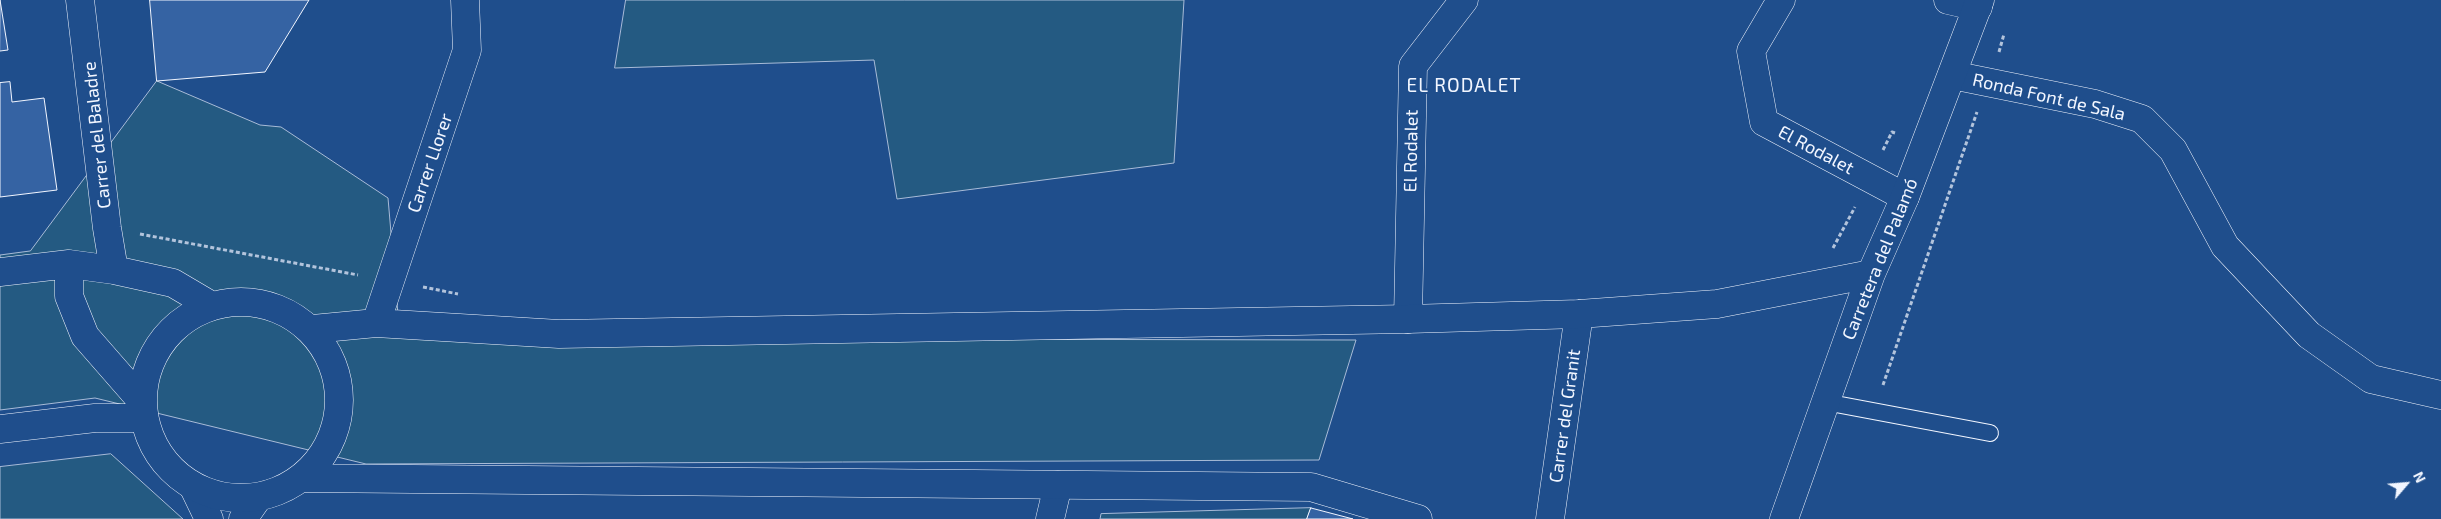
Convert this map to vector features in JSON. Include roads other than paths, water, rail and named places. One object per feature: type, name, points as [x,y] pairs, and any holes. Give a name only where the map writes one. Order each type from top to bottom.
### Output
[{"type":"street","name":"Carrer del Baladre","points":[[80,0],[107,228],[114,270]]},
{"type":"street","name":"Carrer Llorer","points":[[376,323],[467,50],[465,0]]},
{"type":"street","name":"El Rodalet","points":[[1408,319],[1413,66],[1464,0]]},
{"type":"street","name":"El Rodalet","points":[[1781,0],[1751,52],[1764,122],[1905,197]]},
{"type":"street","points":[[1948,0],[1979,4]]},
{"type":"street","name":"Carretera del Palamó","points":[[1784,519],[1871,274],[1905,197],[1979,4]]},
{"type":"street","name":"Ronda Font de Sala","points":[[1952,75],[2095,104],[2142,119],[2173,150],[2225,246],[2309,335],[2371,379],[2441,395]]},
{"type":"street","points":[[69,264],[69,296],[85,336],[142,409],[165,464],[193,486],[225,495],[250,509],[284,492],[313,468],[339,420],[335,361],[313,329],[284,310],[240,301],[212,306],[172,328],[147,362],[142,409]]},
{"type":"street","points":[[0,272],[69,264],[114,270],[173,283],[212,306]]},
{"type":"street","points":[[313,329],[376,323],[559,334],[1408,319],[1579,314],[1717,304],[1871,274]]},
{"type":"street","name":"Carrer del Granit","points":[[1550,519],[1579,314]]},
{"type":"street","points":[[0,429],[95,418],[142,409]]},
{"type":"street","points":[[301,478],[1311,487],[1418,519]]},
{"type":"street","points":[[1050,519],[1058,485]]},
{"type":"street","points":[[193,486],[208,519]]},
{"type":"lane","points":[[1825,402],[1990,433]]},
{"type":"district","name":"EL RODALET","points":[[1464,86]]}]
